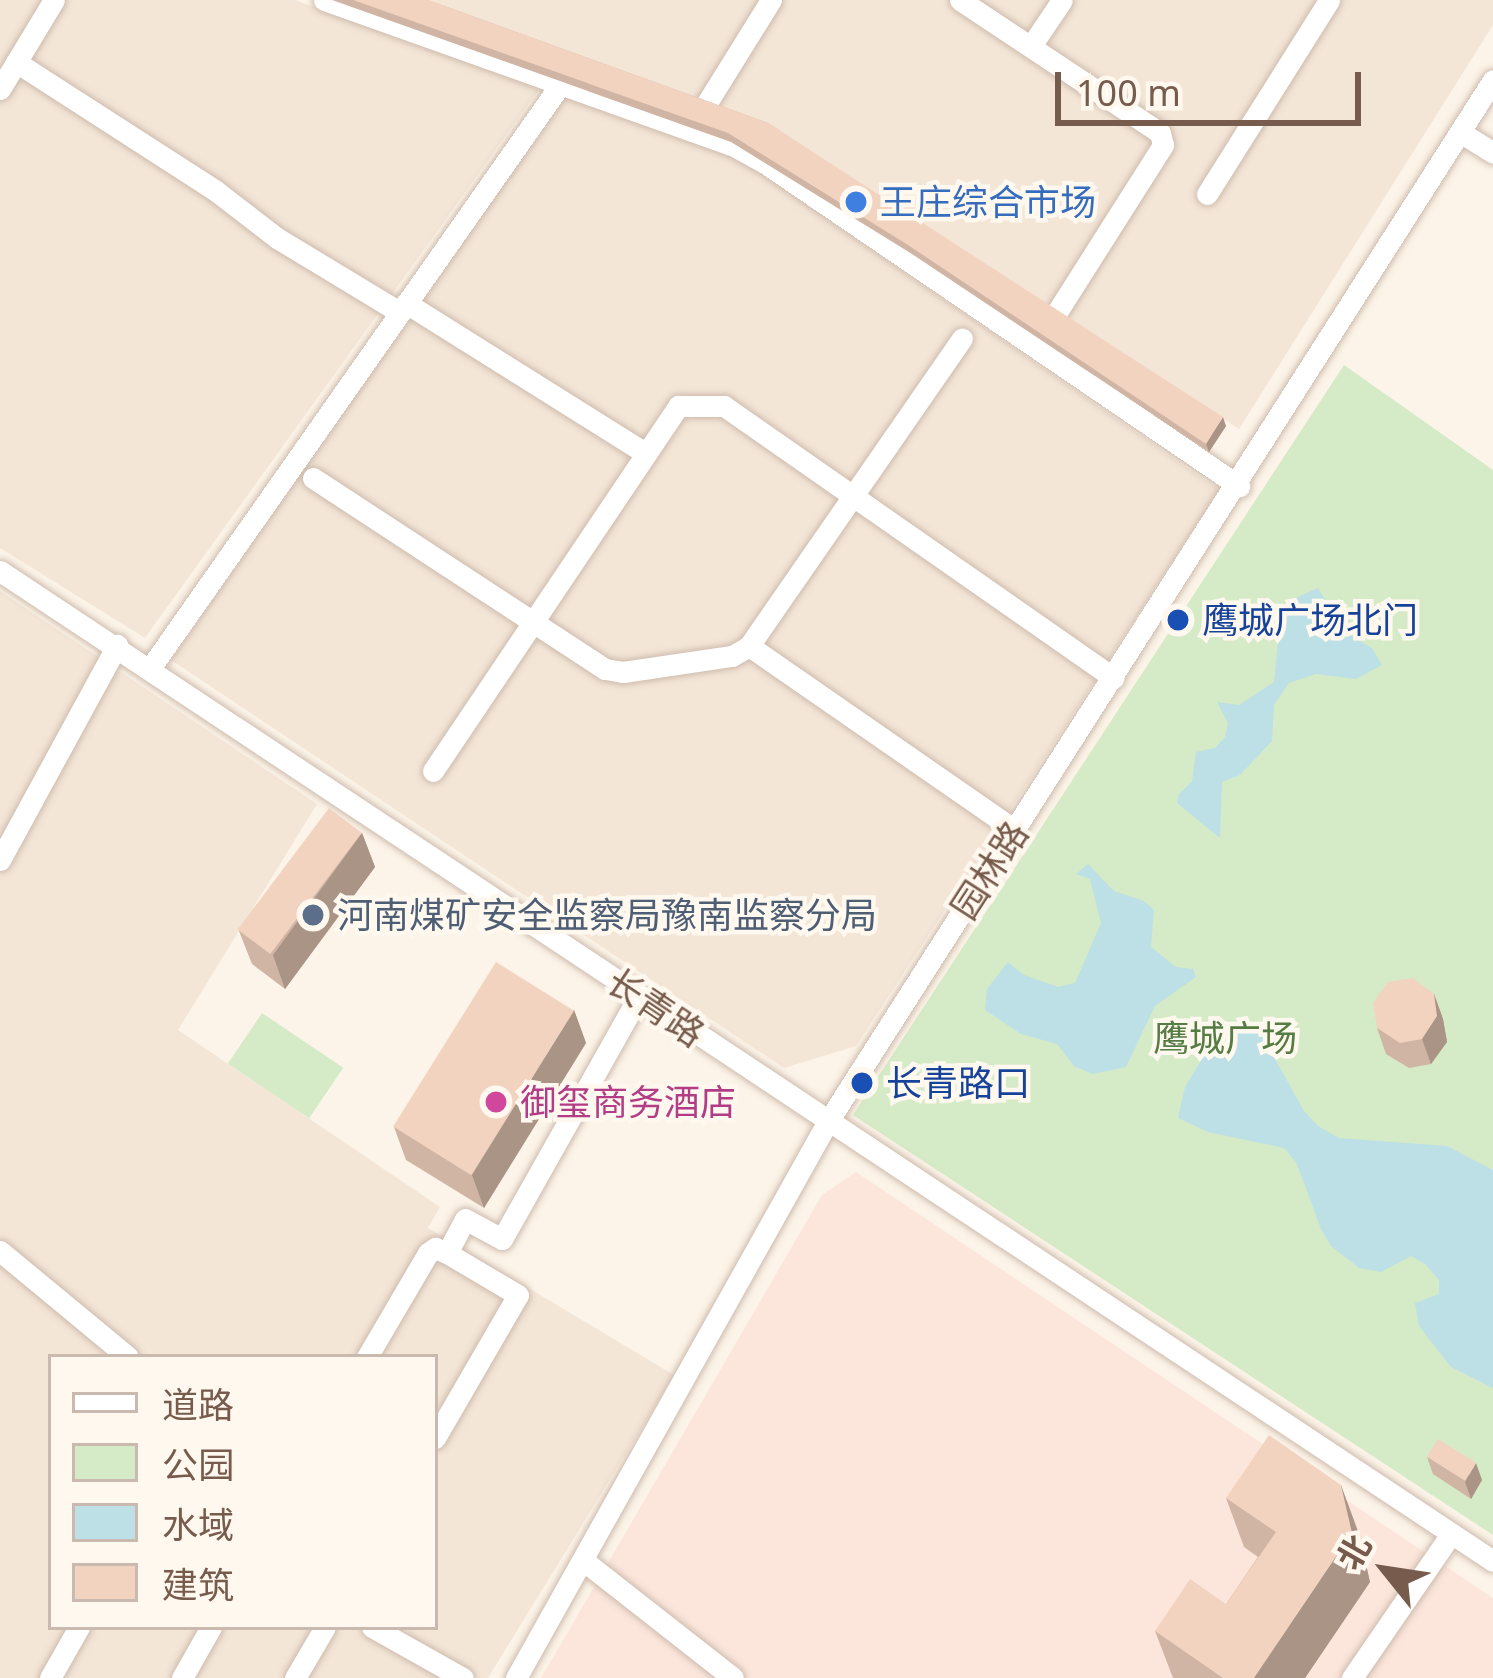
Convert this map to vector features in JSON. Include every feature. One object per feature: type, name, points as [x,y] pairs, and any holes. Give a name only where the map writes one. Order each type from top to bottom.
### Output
[{"type":"street","points":[[0,89],[53,0]]},
{"type":"street","points":[[323,0],[765,163],[1238,486]]},
{"type":"street","points":[[691,128],[771,0]]},
{"type":"street","points":[[960,0],[1160,133],[1163,145],[1035,346]]},
{"type":"street","points":[[1031,46],[1062,0]]},
{"type":"street","points":[[1207,194],[1329,0]]},
{"type":"street","points":[[16,62],[216,191],[277,238],[645,453]]},
{"type":"street","name":"园林路","points":[[516,1678],[827,1123],[1493,80]]},
{"type":"street","points":[[151,667],[560,85]]},
{"type":"street","points":[[1460,132],[1493,154]]},
{"type":"street","points":[[313,478],[605,669],[623,672],[732,656],[749,646],[962,338]]},
{"type":"street","points":[[433,772],[678,406],[724,406],[1114,678]]},
{"type":"street","name":"长青路","points":[[0,571],[1493,1561]]},
{"type":"street","points":[[0,860],[117,645]]},
{"type":"street","points":[[749,646],[1015,830]]},
{"type":"street","points":[[447,1252],[465,1219],[502,1239],[639,996]]},
{"type":"street","points":[[370,1354],[435,1248],[518,1295],[438,1433]]},
{"type":"street","points":[[0,1251],[124,1354]]},
{"type":"street","points":[[1352,1678],[1451,1534]]},
{"type":"street","points":[[584,1561],[733,1678]]},
{"type":"street","points":[[50,1678],[77,1630]]},
{"type":"street","points":[[182,1678],[210,1630]]},
{"type":"street","points":[[296,1678],[323,1630]]},
{"type":"street","points":[[377,1630],[464,1678]]},
{"type":"shaded area","points":[[0,0],[295,0],[540,88],[145,638],[0,548]]},
{"type":"shaded area","points":[[416,0],[1493,0],[1493,25],[1239,429],[769,125]]},
{"type":"shaded area","points":[[564,96],[743,161],[1219,490],[856,1046],[784,1068],[171,660]]},
{"type":"shaded area","points":[[0,591],[317,804],[178,1030],[440,1207],[428,1228],[674,1375],[488,1678],[0,1678]]},
{"type":"shaded area","points":[[856,1172],[1493,1598],[1493,1678],[541,1678],[822,1195]]},
{"type":"green space","name":"鹰城广场","points":[[1344,365],[1493,470],[1493,1535],[853,1115]]},
{"type":"green space","points":[[262,1013],[343,1068],[309,1118],[228,1064]]},
{"type":"water","points":[[1318,588],[1344,632],[1372,648],[1382,665],[1356,679],[1316,674],[1289,683],[1274,705],[1272,741],[1240,775],[1222,782],[1220,838],[1177,803],[1179,794],[1192,781],[1196,752],[1215,748],[1225,737],[1228,723],[1217,702],[1239,705],[1274,682],[1282,604]]},
{"type":"water","points":[[1088,864],[1114,891],[1144,901],[1154,910],[1151,947],[1176,967],[1193,969],[1196,977],[1155,1006],[1126,1067],[1092,1074],[1074,1066],[1057,1044],[1021,1034],[985,1010],[987,989],[1008,962],[1024,975],[1058,987],[1075,983],[1101,923],[1090,879],[1076,874]]},
{"type":"water","points":[[1258,1028],[1304,1111],[1318,1126],[1339,1138],[1447,1146],[1493,1170],[1493,1388],[1451,1367],[1419,1326],[1415,1303],[1439,1294],[1439,1280],[1425,1264],[1411,1256],[1381,1272],[1359,1268],[1331,1246],[1296,1162],[1284,1148],[1208,1132],[1178,1118],[1185,1087],[1203,1057],[1225,1037]]},
{"type":"building","name":"王庄综合市场","points":[[353,0],[428,0],[768,123],[1223,417],[1206,444],[908,245],[728,133]]},
{"type":"building","points":[[329,808],[362,833],[270,954],[238,929]]},
{"type":"building","name":"御玺商务酒店","points":[[496,962],[574,1011],[471,1175],[393,1127]]},
{"type":"building","points":[[1413,978],[1434,994],[1437,1016],[1422,1039],[1400,1043],[1377,1028],[1373,1003],[1388,982]]},
{"type":"building","points":[[1269,1435],[1341,1485],[1352,1533],[1254,1678],[1223,1678],[1155,1631],[1190,1579],[1226,1604],[1276,1532],[1226,1498]]},
{"type":"building","points":[[1438,1439],[1476,1463],[1465,1481],[1427,1457]]},
{"type":"place","name":"王庄综合市场","points":[[856,202]]},
{"type":"place","name":"鹰城广场北门","points":[[1178,620]]},
{"type":"place","name":"河南煤矿安全监察局豫南监察分局","points":[[313,915]]},
{"type":"place","name":"长青路口","points":[[862,1083]]},
{"type":"place","name":"御玺商务酒店","points":[[496,1102]]}]
